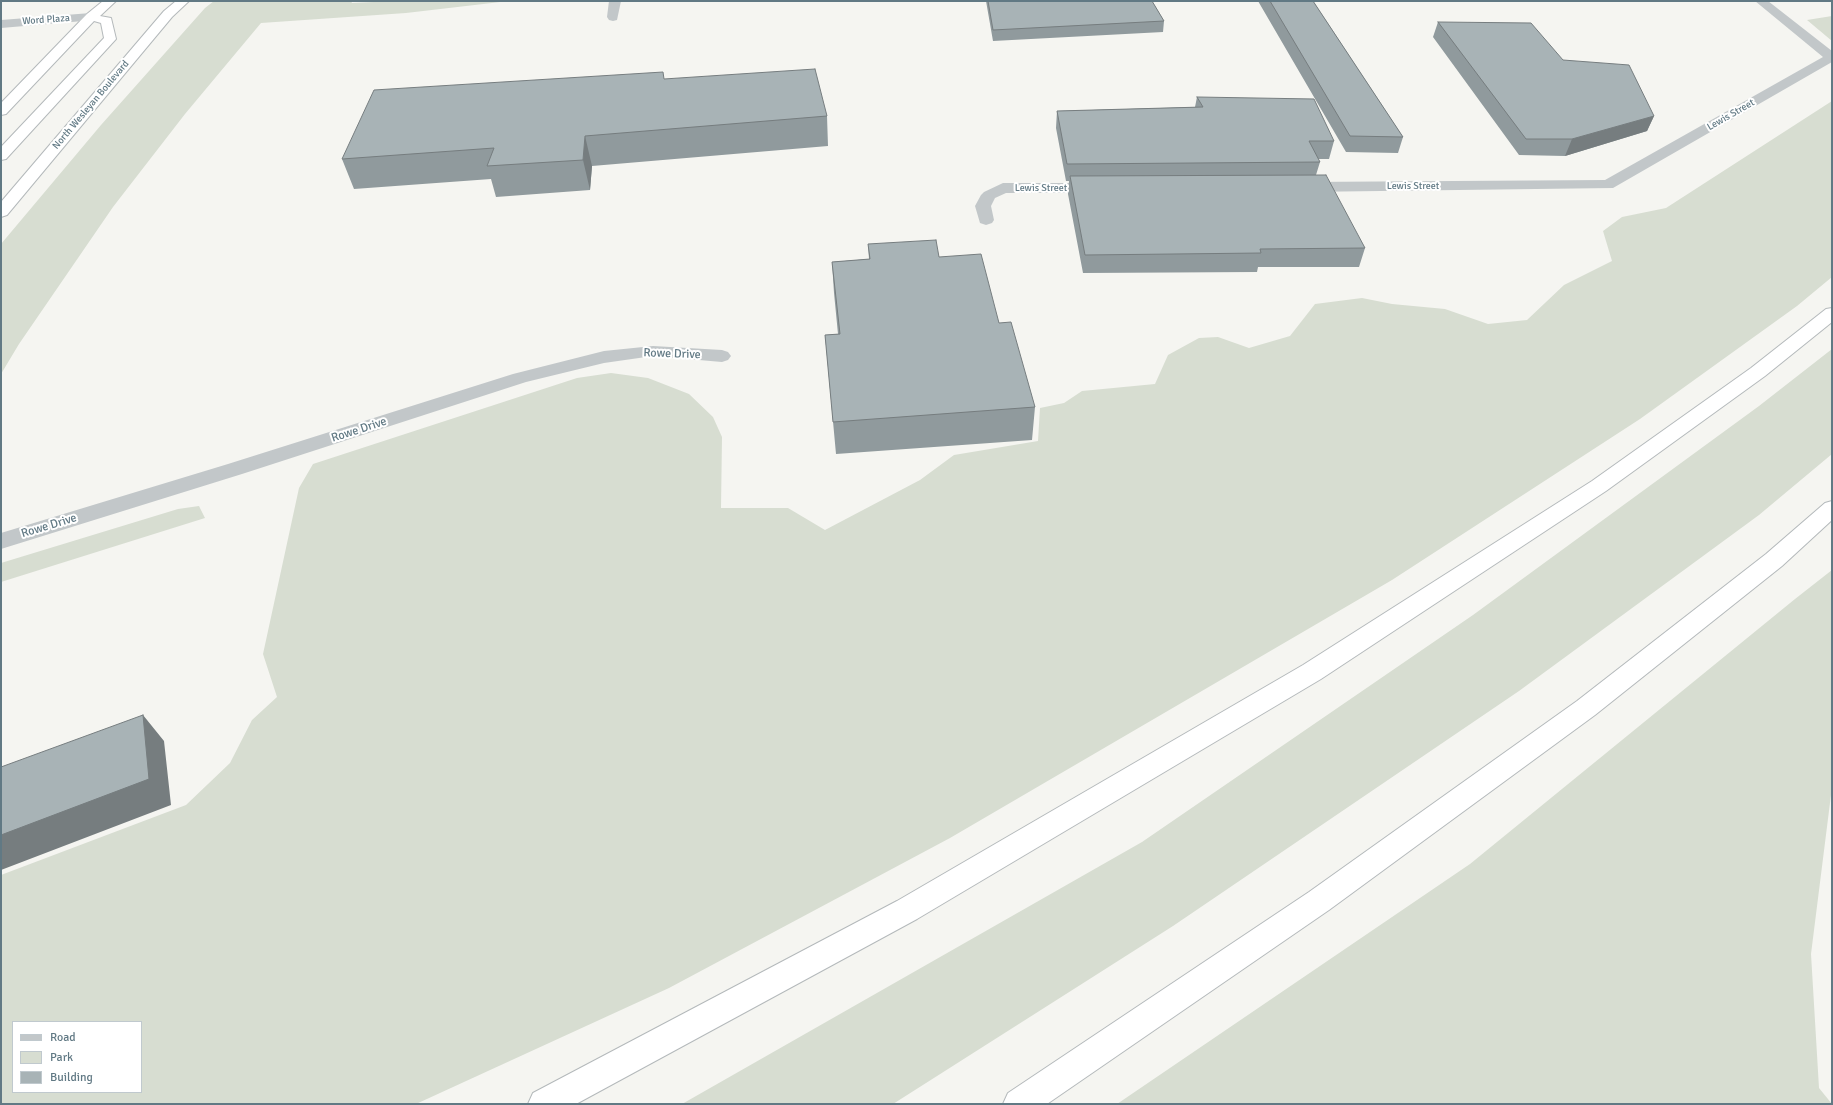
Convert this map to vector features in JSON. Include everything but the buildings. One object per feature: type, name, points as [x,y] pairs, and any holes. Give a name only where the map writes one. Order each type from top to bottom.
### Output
[{"type":"highway","points":[[1,111],[91,17],[110,1]]},
{"type":"highway","name":"North Wesleyan Boulevard","points":[[1,212],[168,14],[183,1]]},
{"type":"highway","points":[[1,156],[110,39],[107,21],[91,17]]},
{"type":"highway","points":[[544,1104],[907,910],[1312,672],[1599,486],[1758,372],[1832,313]]},
{"type":"highway","points":[[1019,1104],[1319,901],[1586,708],[1774,560],[1832,508]]},
{"type":"street","points":[[613,17],[615,1]]},
{"type":"street","points":[[1761,1],[1832,57]]},
{"type":"street","name":"Word Plaza","points":[[1,24],[91,17]]},
{"type":"street","name":"Lewis Street","points":[[1288,187],[1608,185],[1832,57]]},
{"type":"street","name":"Lewis Street","points":[[986,220],[983,206],[989,195],[1003,188],[1113,188]]},
{"type":"street","name":"Rowe Drive","points":[[1,541],[235,469],[520,378],[604,357],[653,351],[722,356]]},
{"type":"green space","points":[[214,1],[351,1],[352,3],[395,1],[509,1],[406,13],[261,23],[185,114],[113,207],[19,344],[1,374],[1,244],[101,125],[205,8]]},
{"type":"green space","points":[[1832,16],[1832,41],[1807,20]]},
{"type":"green space","points":[[1832,101],[1832,277],[1797,306],[1640,419],[1392,580],[950,838],[669,988],[416,1104],[1,1104],[1,875],[186,805],[230,763],[252,720],[277,697],[263,654],[299,488],[313,464],[577,378],[611,373],[648,378],[689,394],[713,417],[722,437],[721,508],[788,508],[825,530],[920,480],[954,455],[1038,441],[1040,408],[1064,403],[1082,391],[1155,384],[1168,355],[1199,338],[1218,337],[1249,348],[1290,336],[1315,304],[1362,298],[1392,304],[1445,309],[1488,324],[1527,320],[1564,285],[1612,261],[1603,231],[1622,217],[1666,208]]},
{"type":"green space","points":[[1832,349],[1832,454],[1759,515],[1519,691],[1173,926],[893,1104],[682,1104],[1142,842],[1473,615],[1759,406]]},
{"type":"green space","points":[[199,506],[205,518],[1,582],[1,563],[178,509]]},
{"type":"green space","points":[[1832,570],[1832,787],[1811,954],[1819,1088],[1832,1104],[1117,1104],[1470,864]]}]
